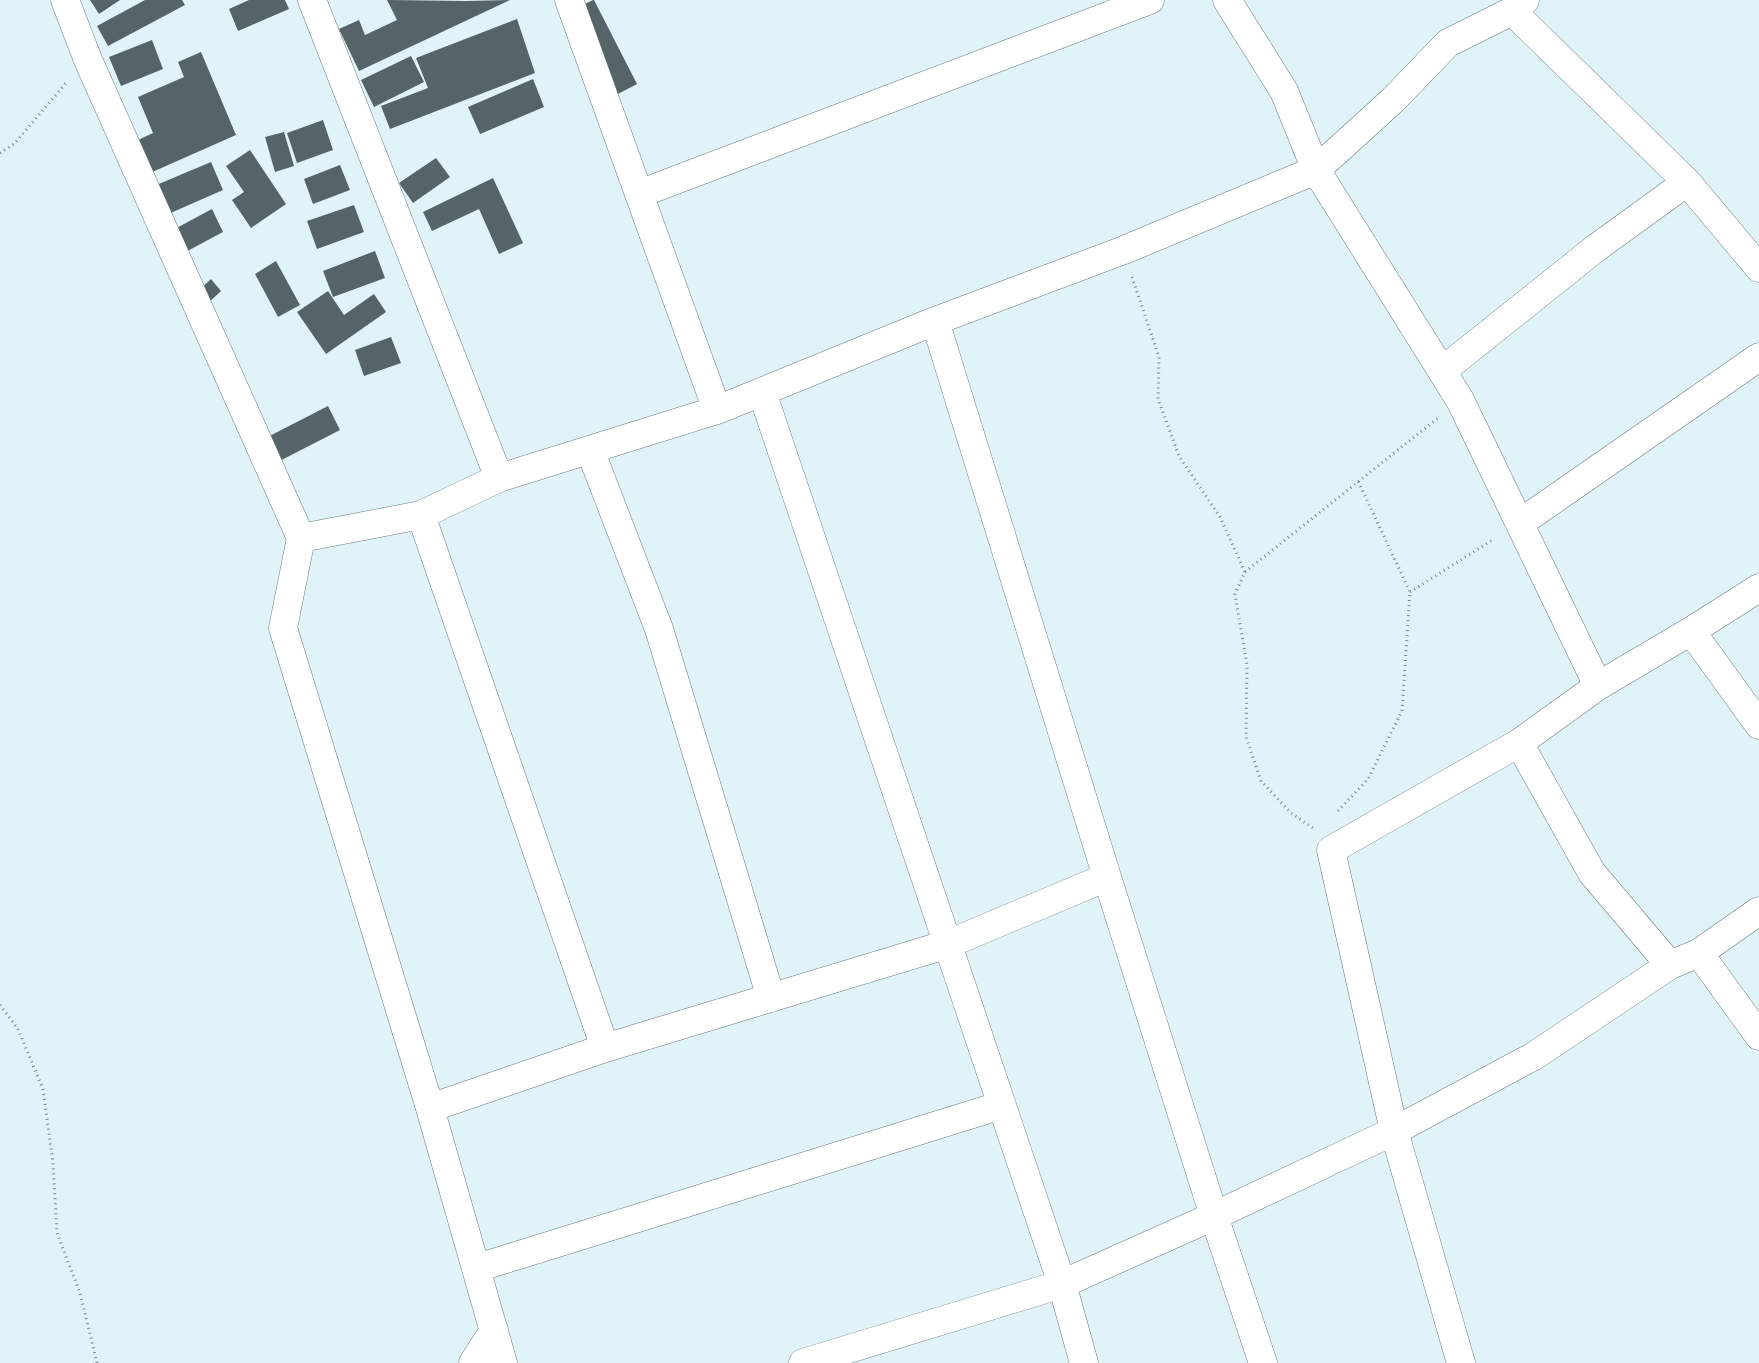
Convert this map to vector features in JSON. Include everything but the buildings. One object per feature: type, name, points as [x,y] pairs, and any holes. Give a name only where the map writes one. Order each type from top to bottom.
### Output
[{"type":"street","points":[[65,0],[88,60],[301,538],[283,628],[430,1108],[503,1363]]},
{"type":"street","points":[[312,0],[499,478]]},
{"type":"street","points":[[569,0],[717,410]]},
{"type":"street","points":[[640,194],[1150,0]]},
{"type":"street","points":[[1228,0],[1284,92],[1316,170],[1460,400],[1598,686]]},
{"type":"street","points":[[301,538],[421,515],[499,478],[717,410],[935,321],[1124,250],[1316,170],[1393,100],[1448,43],[1518,5],[1687,182],[1759,268]]},
{"type":"street","points":[[1442,371],[1596,248],[1687,182]]},
{"type":"street","points":[[935,321],[1107,877],[1214,1216],[1263,1363]]},
{"type":"street","points":[[1520,524],[1759,357]]},
{"type":"street","points":[[762,392],[1062,1284],[1084,1363]]},
{"type":"street","points":[[590,450],[660,629],[771,998]]},
{"type":"street","points":[[421,515],[605,1048]]},
{"type":"street","points":[[1462,1363],[1394,1131],[1331,850],[1519,742],[1598,686],[1759,588]]},
{"type":"street","points":[[1691,631],[1759,725]]},
{"type":"street","points":[[1519,742],[1592,873],[1670,965]]},
{"type":"street","points":[[430,1108],[605,1048],[948,944],[1107,877]]},
{"type":"street","points":[[803,1363],[869,1354],[1062,1284],[1214,1216],[1394,1131],[1534,1056],[1670,965],[1700,953],[1759,912]]},
{"type":"street","points":[[1700,953],[1759,1036]]},
{"type":"street","points":[[477,1268],[1002,1105]]},
{"type":"street","points":[[473,1363],[494,1330]]},
{"type":"path","points":[[0,153],[14,143],[88,60]]},
{"type":"path","points":[[1124,250],[1159,357],[1158,399],[1179,456],[1220,517],[1245,572]]},
{"type":"path","points":[[1331,850],[1318,831],[1290,813],[1261,782],[1246,736],[1247,665],[1235,594],[1245,572],[1460,400]]},
{"type":"path","points":[[1337,812],[1368,780],[1402,710],[1410,592],[1358,481]]},
{"type":"path","points":[[1410,592],[1520,524]]},
{"type":"path","points":[[0,1005],[18,1029],[43,1089],[53,1163],[57,1233],[80,1293],[97,1363]]}]
